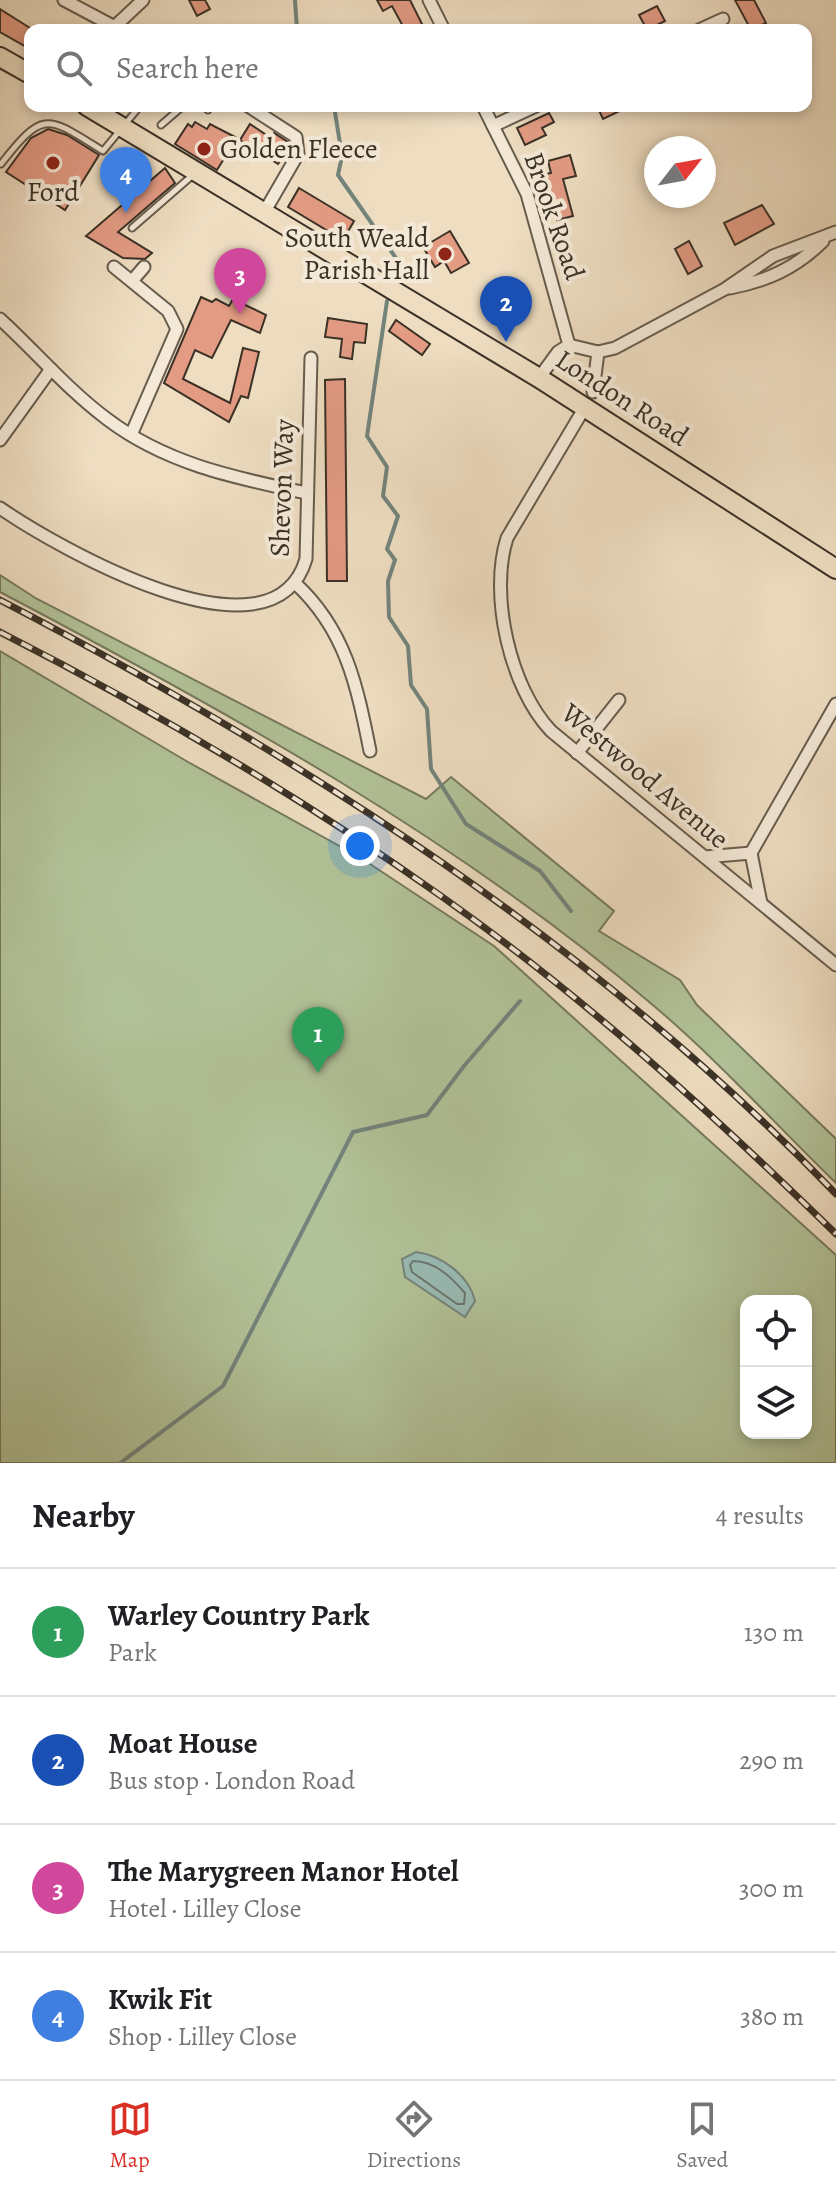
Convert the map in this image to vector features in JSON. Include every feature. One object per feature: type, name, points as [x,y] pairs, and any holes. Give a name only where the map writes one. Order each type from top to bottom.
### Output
[{"type":"main road","points":[[0,57],[24,71]]},
{"type":"main road","name":"London Road","points":[[98,112],[539,378],[589,399],[836,569]]},
{"type":"street","points":[[64,0],[105,24]]},
{"type":"street","points":[[116,24],[143,0]]},
{"type":"street","points":[[429,0],[441,24]]},
{"type":"street","points":[[712,24],[723,19]]},
{"type":"street","points":[[257,112],[296,137],[298,154],[265,211]]},
{"type":"street","name":"Brook Road","points":[[486,112],[527,194],[569,345]]},
{"type":"street","points":[[493,126],[523,112]]},
{"type":"street","points":[[539,378],[558,352],[569,345],[598,352],[615,348],[725,289],[773,256],[831,235]]},
{"type":"street","points":[[725,289],[761,282],[803,261],[831,235]]},
{"type":"street","points":[[114,267],[168,311],[177,329],[131,435]]},
{"type":"street","points":[[132,281],[144,267]]},
{"type":"street","points":[[0,319],[88,404],[131,435],[196,466],[306,493]]},
{"type":"street","points":[[589,399],[598,352]]},
{"type":"street","name":"Shevon Way","points":[[0,508],[93,563],[196,599],[228,605],[259,602],[288,590],[295,583],[306,559],[311,358]]},
{"type":"street","points":[[0,440],[51,369]]},
{"type":"street","name":"Westwood Avenue","points":[[589,399],[507,538],[498,581],[522,691],[540,719],[577,753],[834,959]]},
{"type":"street","points":[[295,583],[317,605],[340,640],[357,683],[370,751]]},
{"type":"street","points":[[577,753],[619,700]]},
{"type":"street","points":[[761,903],[751,853],[836,704]]},
{"type":"street","points":[[705,857],[751,853]]},
{"type":"lane","points":[[1,164],[34,126],[61,124],[103,151],[134,112]]},
{"type":"lane","points":[[161,125],[176,112]]},
{"type":"lane","points":[[132,228],[197,170]]},
{"type":"green space","points":[[0,575],[37,599],[426,799],[451,777],[614,911],[599,931],[680,980],[697,1005],[836,1139],[836,1183],[678,1027],[579,945],[501,887],[339,781],[255,731],[0,592]]},
{"type":"green space","points":[[0,651],[188,762],[361,858],[494,946],[836,1255],[836,1463],[0,1463]]},
{"type":"water","points":[[416,1252],[444,1262],[467,1283],[475,1301],[465,1317],[405,1277],[402,1259]]},
{"type":"building","points":[[189,0],[205,0],[210,9],[197,16]]},
{"type":"building","points":[[377,0],[410,0],[422,24],[402,24],[392,6],[383,11]]},
{"type":"building","points":[[735,0],[754,0],[766,23],[748,24]]},
{"type":"building","points":[[657,6],[665,21],[644,24],[639,15]]},
{"type":"building","points":[[0,9],[24,24],[24,46],[0,32]]},
{"type":"building","points":[[600,112],[618,112],[603,119]]},
{"type":"building","points":[[549,113],[554,122],[542,128],[546,135],[525,145],[517,128]]},
{"type":"building","points":[[195,122],[207,129],[210,124],[237,138],[217,170],[175,144],[188,124],[192,127]]},
{"type":"building","points":[[250,124],[271,138],[274,133],[288,142],[289,147],[278,164],[240,140]]},
{"type":"building","name":"Ford","points":[[48,129],[67,135],[99,155],[65,210],[6,172],[31,138]]},
{"type":"building","points":[[570,155],[576,176],[563,179],[573,216],[557,220],[546,174],[551,173],[548,161]]},
{"type":"building","points":[[165,168],[175,183],[118,232],[152,253],[145,259],[123,258],[86,236]]},
{"type":"building","points":[[299,188],[354,221],[343,240],[288,207]]},
{"type":"building","points":[[762,205],[774,224],[735,245],[724,223]]},
{"type":"building","name":"South Weald Parish Hall","points":[[450,231],[469,263],[451,273],[444,261],[435,267],[423,247]]},
{"type":"building","points":[[689,241],[702,266],[688,274],[675,249]]},
{"type":"building","points":[[201,297],[212,302],[216,299],[229,306],[233,299],[266,315],[260,333],[231,320],[212,358],[195,350],[183,379],[230,403],[243,348],[259,352],[248,398],[241,396],[229,422],[164,383]]},
{"type":"building","points":[[328,318],[367,324],[365,343],[354,342],[352,359],[340,357],[342,339],[325,337]]},
{"type":"building","points":[[396,320],[430,344],[422,355],[389,331]]},
{"type":"building","points":[[345,379],[347,581],[327,581],[325,380]]},
{"type":"waterway","points":[[295,0],[297,24]]},
{"type":"waterway","points":[[335,112],[342,156],[338,175],[398,261]]},
{"type":"waterway","points":[[387,301],[367,436],[387,467],[383,496],[398,516],[387,549],[395,560],[388,581],[389,617],[408,646],[411,685],[427,709],[431,769],[466,824],[540,871],[571,911]]},
{"type":"waterway","points":[[120,1463],[223,1386],[353,1132],[427,1115],[520,1001]]},
{"type":"railway","points":[[0,600],[226,724],[442,863],[546,938],[647,1018],[744,1103],[836,1194]]},
{"type":"railway","points":[[0,632],[114,692],[225,756],[388,859],[494,934],[645,1057],[836,1234]]},
{"type":"place","name":"Golden Fleece","points":[[204,149]]},
{"type":"place","name":"Ford","points":[[53,163]]},
{"type":"place","name":"Kwik Fit","points":[[126,213]]},
{"type":"place","name":"South Weald Parish Hall","points":[[445,254]]},
{"type":"place","name":"The Marygreen Manor Hotel","points":[[240,314]]},
{"type":"place","name":"Moat House","points":[[506,342]]},
{"type":"place","name":"Warley Country Park","points":[[318,1073]]}]
